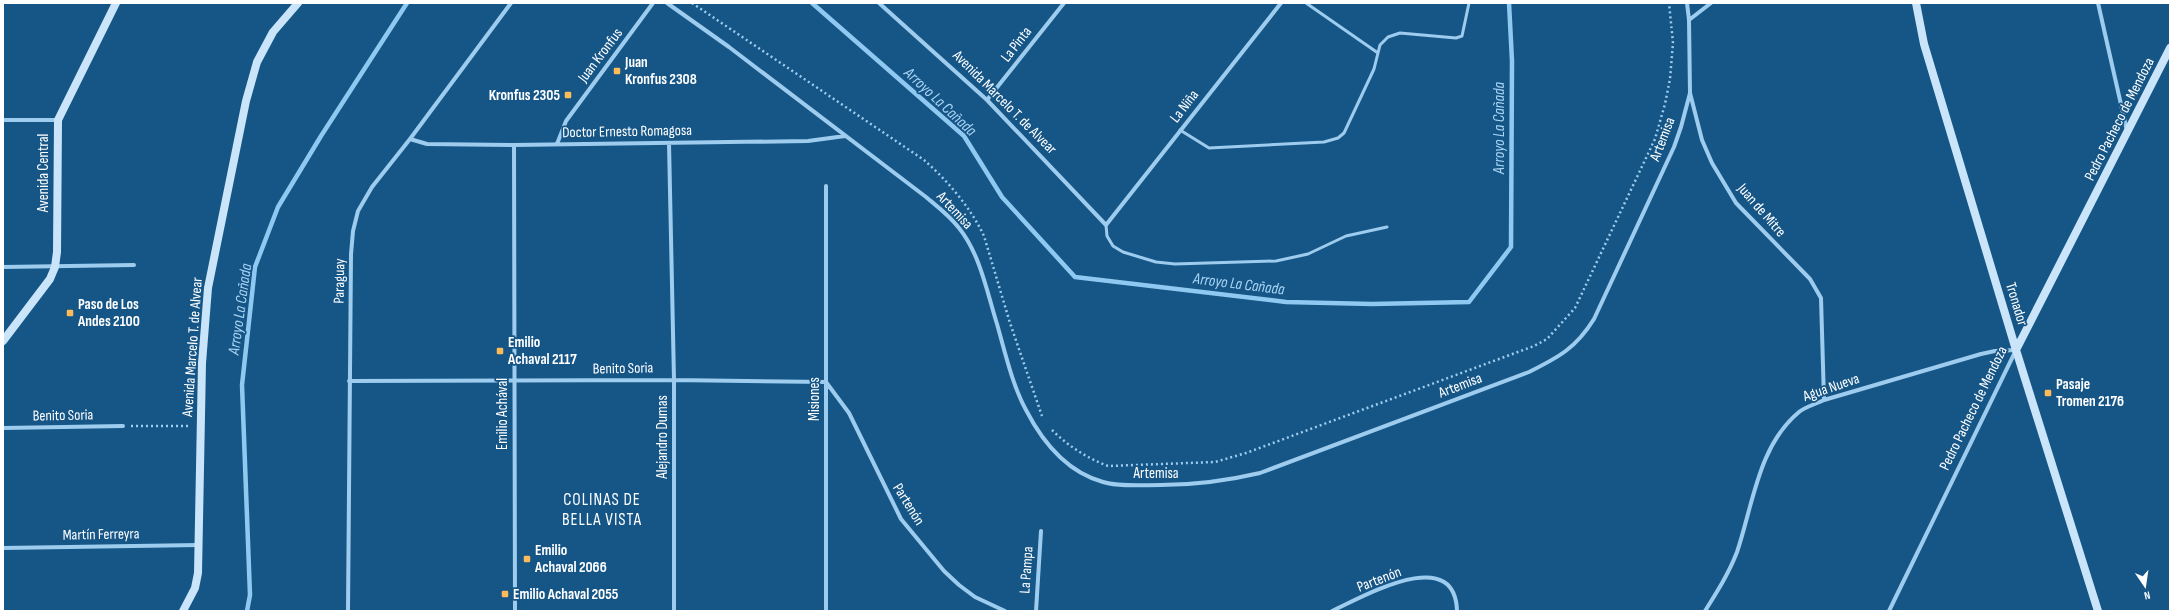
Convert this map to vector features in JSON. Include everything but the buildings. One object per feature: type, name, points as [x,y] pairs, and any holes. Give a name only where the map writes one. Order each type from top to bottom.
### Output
[{"type":"main road","name":"Avenida Central","points":[[3,341],[50,279],[55,267],[57,252],[58,120],[116,3]]},
{"type":"main road","name":"Avenida Marcelo T. de Alvear","points":[[183,611],[195,588],[199,544],[202,363],[208,288],[246,101],[257,62],[273,32],[298,3]]},
{"type":"main road","name":"Tronador","points":[[1916,3],[1924,44],[2016,350],[2098,611]]},
{"type":"main road","name":"Pedro Pacheco de Mendoza","points":[[2016,350],[2170,48]]},
{"type":"street","name":"Paraguay","points":[[348,611],[351,254],[353,230],[358,211],[372,187],[410,139],[511,3]]},
{"type":"street","name":"Juan Kronfus","points":[[557,144],[566,121],[653,3]]},
{"type":"street","name":"Artemisa","points":[[667,3],[728,47],[926,197],[960,229],[977,261],[1025,408],[1046,443],[1060,457],[1085,475],[1104,483],[1132,486],[1193,485],[1225,482],[1260,473],[1529,372],[1555,359],[1584,336],[1594,319],[1674,147],[1682,127],[1690,93]]},
{"type":"street","name":"Avenida Marcelo T. de Alvear","points":[[879,3],[987,100],[1106,225]]},
{"type":"street","name":"La Pinta","points":[[987,100],[1064,3]]},
{"type":"street","name":"La Niña","points":[[1106,225],[1281,3]]},
{"type":"street","name":"Juan de Mitre","points":[[1687,3],[1690,20],[1690,93],[1702,140],[1724,185],[1750,219],[1810,279],[1817,289],[1821,298],[1824,400]]},
{"type":"street","points":[[1690,20],[1711,3]]},
{"type":"street","points":[[2098,3],[2127,134]]},
{"type":"street","points":[[3,120],[58,120]]},
{"type":"street","name":"Doctor Ernesto Romagosa","points":[[410,139],[427,144],[514,145],[808,141],[845,136]]},
{"type":"street","name":"Alejandro Dumas","points":[[669,143],[674,380],[674,611]]},
{"type":"street","name":"Emilio Achával","points":[[514,145],[515,611]]},
{"type":"street","name":"Misiones","points":[[826,186],[826,611]]},
{"type":"street","points":[[3,267],[134,265]]},
{"type":"street","name":"Agua Nueva","points":[[1705,611],[1731,565],[1767,455],[1774,442],[1800,411],[1824,400],[1981,354],[1994,351],[2016,350]]},
{"type":"street","name":"Pedro Pacheco de Mendoza","points":[[1890,611],[2016,350]]},
{"type":"street","name":"Benito Soria","points":[[349,381],[674,380],[826,382]]},
{"type":"street","name":"Partenón","points":[[826,382],[849,413],[890,501],[901,519],[944,572],[975,597],[1005,611]]},
{"type":"street","name":"Benito Soria","points":[[3,428],[122,426]]},
{"type":"street","name":"La Pampa","points":[[1036,611],[1041,531]]},
{"type":"street","name":"Martín Ferreyra","points":[[3,548],[199,544]]},
{"type":"street","name":"Partenón","points":[[1332,611],[1399,582],[1437,578],[1445,581],[1452,589],[1456,601],[1457,611]]},
{"type":"lane","points":[[1306,3],[1378,53]]},
{"type":"lane","points":[[1180,130],[1209,148],[1324,142],[1338,138],[1344,132],[1374,69],[1380,45],[1388,37],[1400,33],[1456,38],[1462,36],[1469,3]]},
{"type":"lane","points":[[1106,225],[1107,236],[1113,246],[1123,252],[1156,262],[1175,264],[1276,261],[1308,254],[1346,236],[1387,227]]},
{"type":"path","points":[[122,426],[201,426]]},
{"type":"waterway","name":"Arroyo La Cañada","points":[[247,611],[250,595],[242,385],[255,267],[278,207],[321,136],[407,3]]},
{"type":"waterway","name":"Arroyo La Cañada","points":[[812,3],[964,136],[1002,197],[1075,277],[1286,302],[1372,304],[1469,302],[1511,247],[1512,61],[1509,3]]},
{"type":"place","name":"Juan Kronfus 2308","points":[[617,71]]},
{"type":"place","name":"Kronfus 2305","points":[[568,95]]},
{"type":"place","name":"Paso de Los Andes 2100","points":[[70,313]]},
{"type":"place","name":"Emilio Achaval 2117","points":[[500,351]]},
{"type":"place","name":"Pasaje Tromen 2176","points":[[2048,393]]},
{"type":"place","name":"Emilio Achaval 2066","points":[[527,559]]},
{"type":"place","name":"Emilio Achaval 2055","points":[[505,594]]},
{"type":"district","name":"COLINAS DE BELLA VISTA","points":[[602,509]]}]
